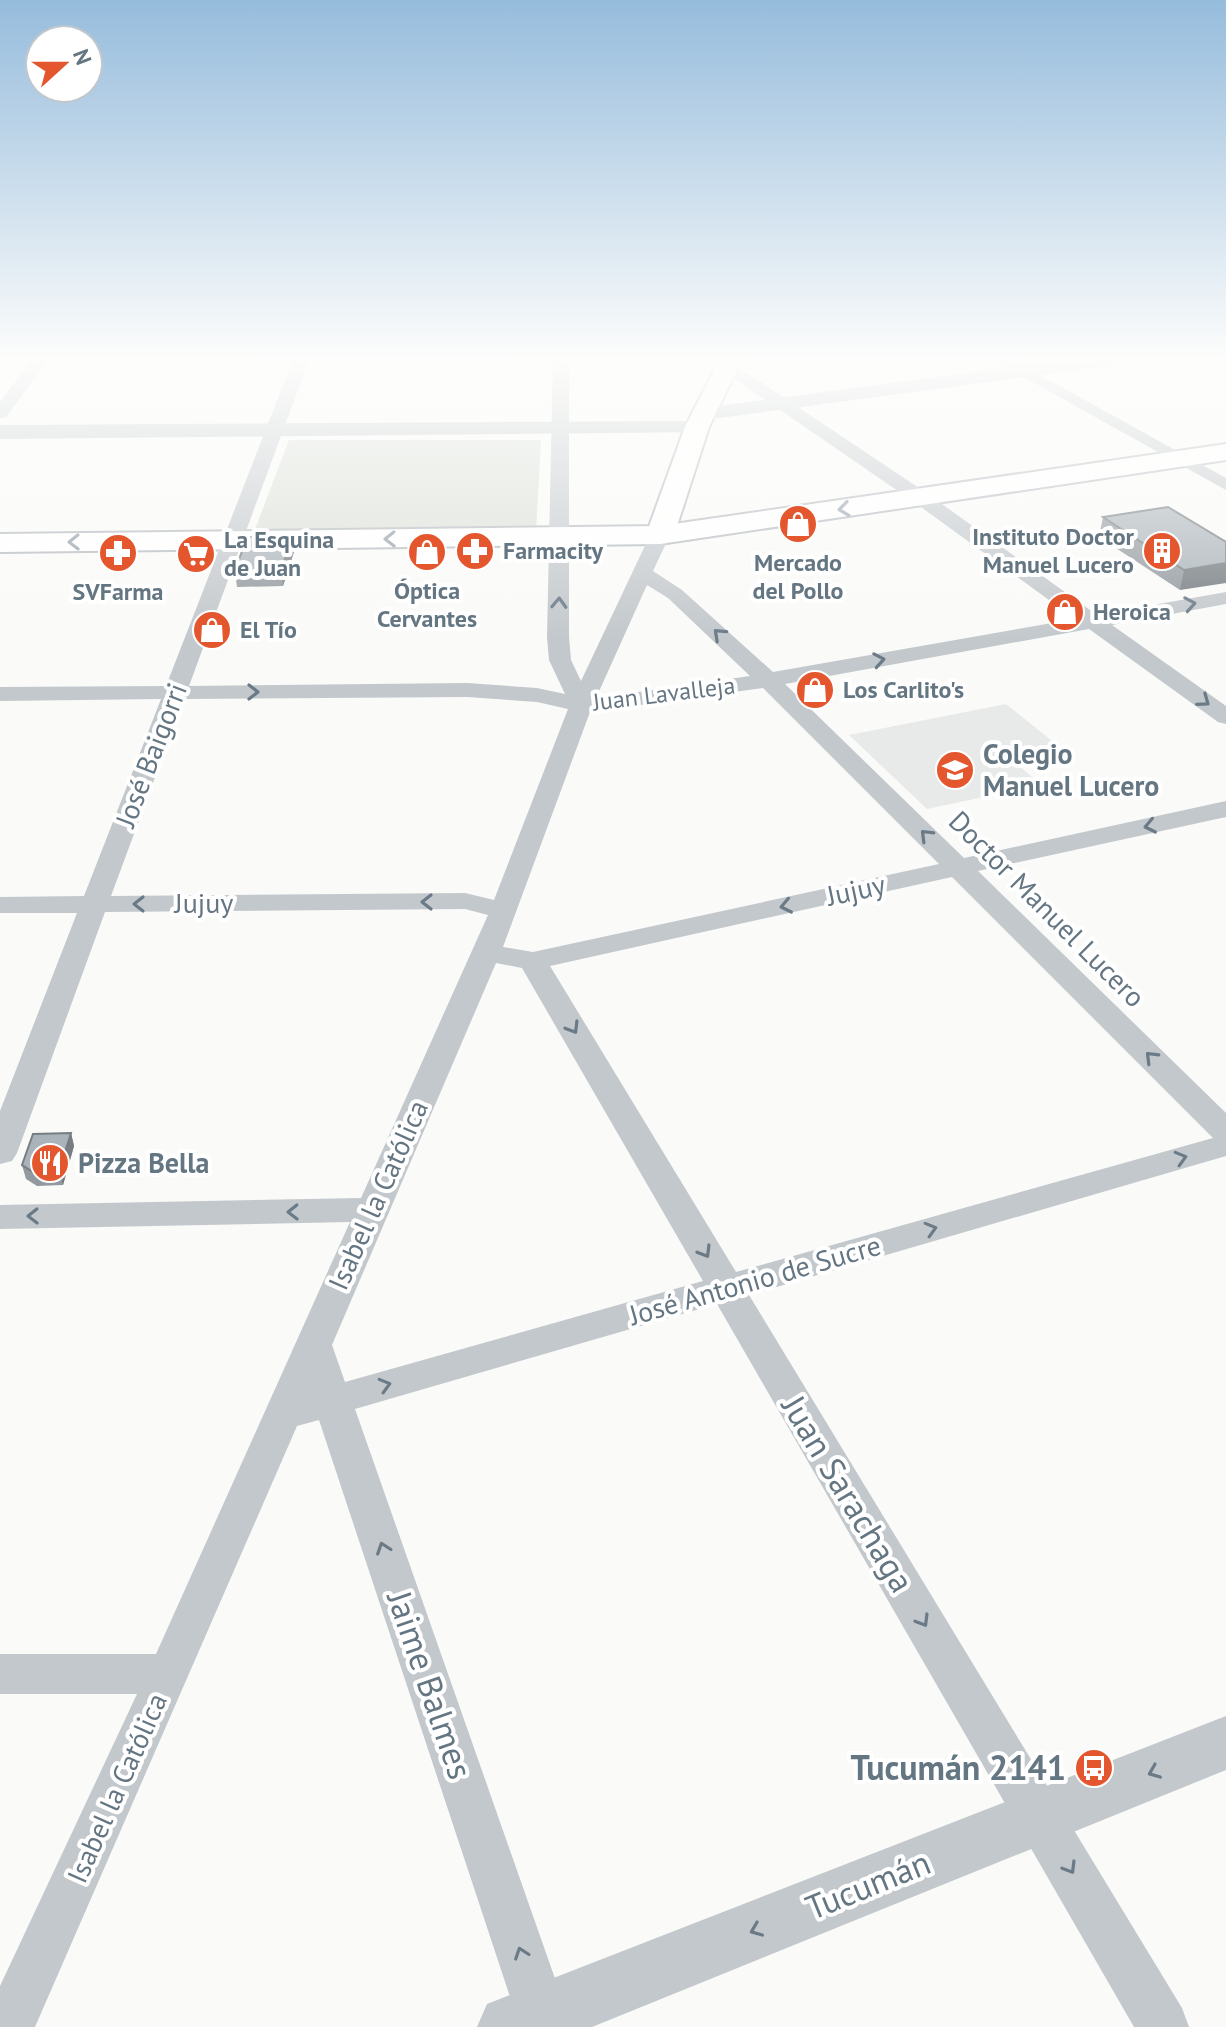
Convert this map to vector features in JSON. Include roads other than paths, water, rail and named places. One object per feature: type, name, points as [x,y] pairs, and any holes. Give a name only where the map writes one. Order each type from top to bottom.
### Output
[{"type":"main road","name":"Isabel la Católica","points":[[660,535],[690,452]]},
{"type":"main road","points":[[0,543],[660,535],[1226,452]]},
{"type":"street","name":"José Baigorri","points":[[0,1153],[266,452]]},
{"type":"street","points":[[561,452],[558,637],[560,660],[581,705]]},
{"type":"street","points":[[851,452],[1226,717]]},
{"type":"street","points":[[1167,452],[1226,485]]},
{"type":"street","name":"Isabel la Católica","points":[[8,2027],[169,1674],[504,911],[581,705],[660,535]]},
{"type":"street","name":"Doctor Manuel Lucero","points":[[643,573],[675,594],[768,680],[1226,1132]]},
{"type":"street","name":"Juan Lavalleja","points":[[0,694],[467,690],[537,695],[581,705],[626,703],[1226,598]]},
{"type":"street","points":[[558,637],[580,646],[611,639]]},
{"type":"street","points":[[467,690],[528,682],[560,660]]},
{"type":"street","name":"Jujuy","points":[[485,952],[533,961],[1226,809]]},
{"type":"street","name":"Jujuy","points":[[0,905],[465,901],[504,911]]},
{"type":"street","name":"Juan Sarachaga","points":[[533,961],[1163,2027]]},
{"type":"street","name":"José Antonio de Sucre","points":[[283,1415],[1226,1145]]},
{"type":"street","points":[[0,1217],[371,1210]]},
{"type":"street","name":"Jaime Balmes","points":[[313,1344],[533,2023]]},
{"type":"street","points":[[0,1674],[169,1674]]},
{"type":"street","name":"Tucumán","points":[[533,2023],[1226,1743]]},
{"type":"place","name":"Mercado del Pollo","points":[[798,524]]},
{"type":"place","name":"Farmacity","points":[[475,551]]},
{"type":"place","name":"Instituto Doctor Manuel Lucero","points":[[1162,551]]},
{"type":"place","name":"Óptica Cervantes","points":[[427,552]]},
{"type":"place","name":"SVFarma","points":[[118,553]]},
{"type":"place","name":"La Esquina de Juan","points":[[196,554]]},
{"type":"place","name":"Heroica","points":[[1065,612]]},
{"type":"place","name":"El Tío","points":[[212,630]]},
{"type":"place","name":"Los Carlito's","points":[[815,690]]},
{"type":"place","name":"Colegio Manuel Lucero","points":[[955,770]]},
{"type":"place","name":"Pizza Bella","points":[[50,1163]]},
{"type":"place","name":"Tucumán 2141","points":[[1094,1768]]}]
